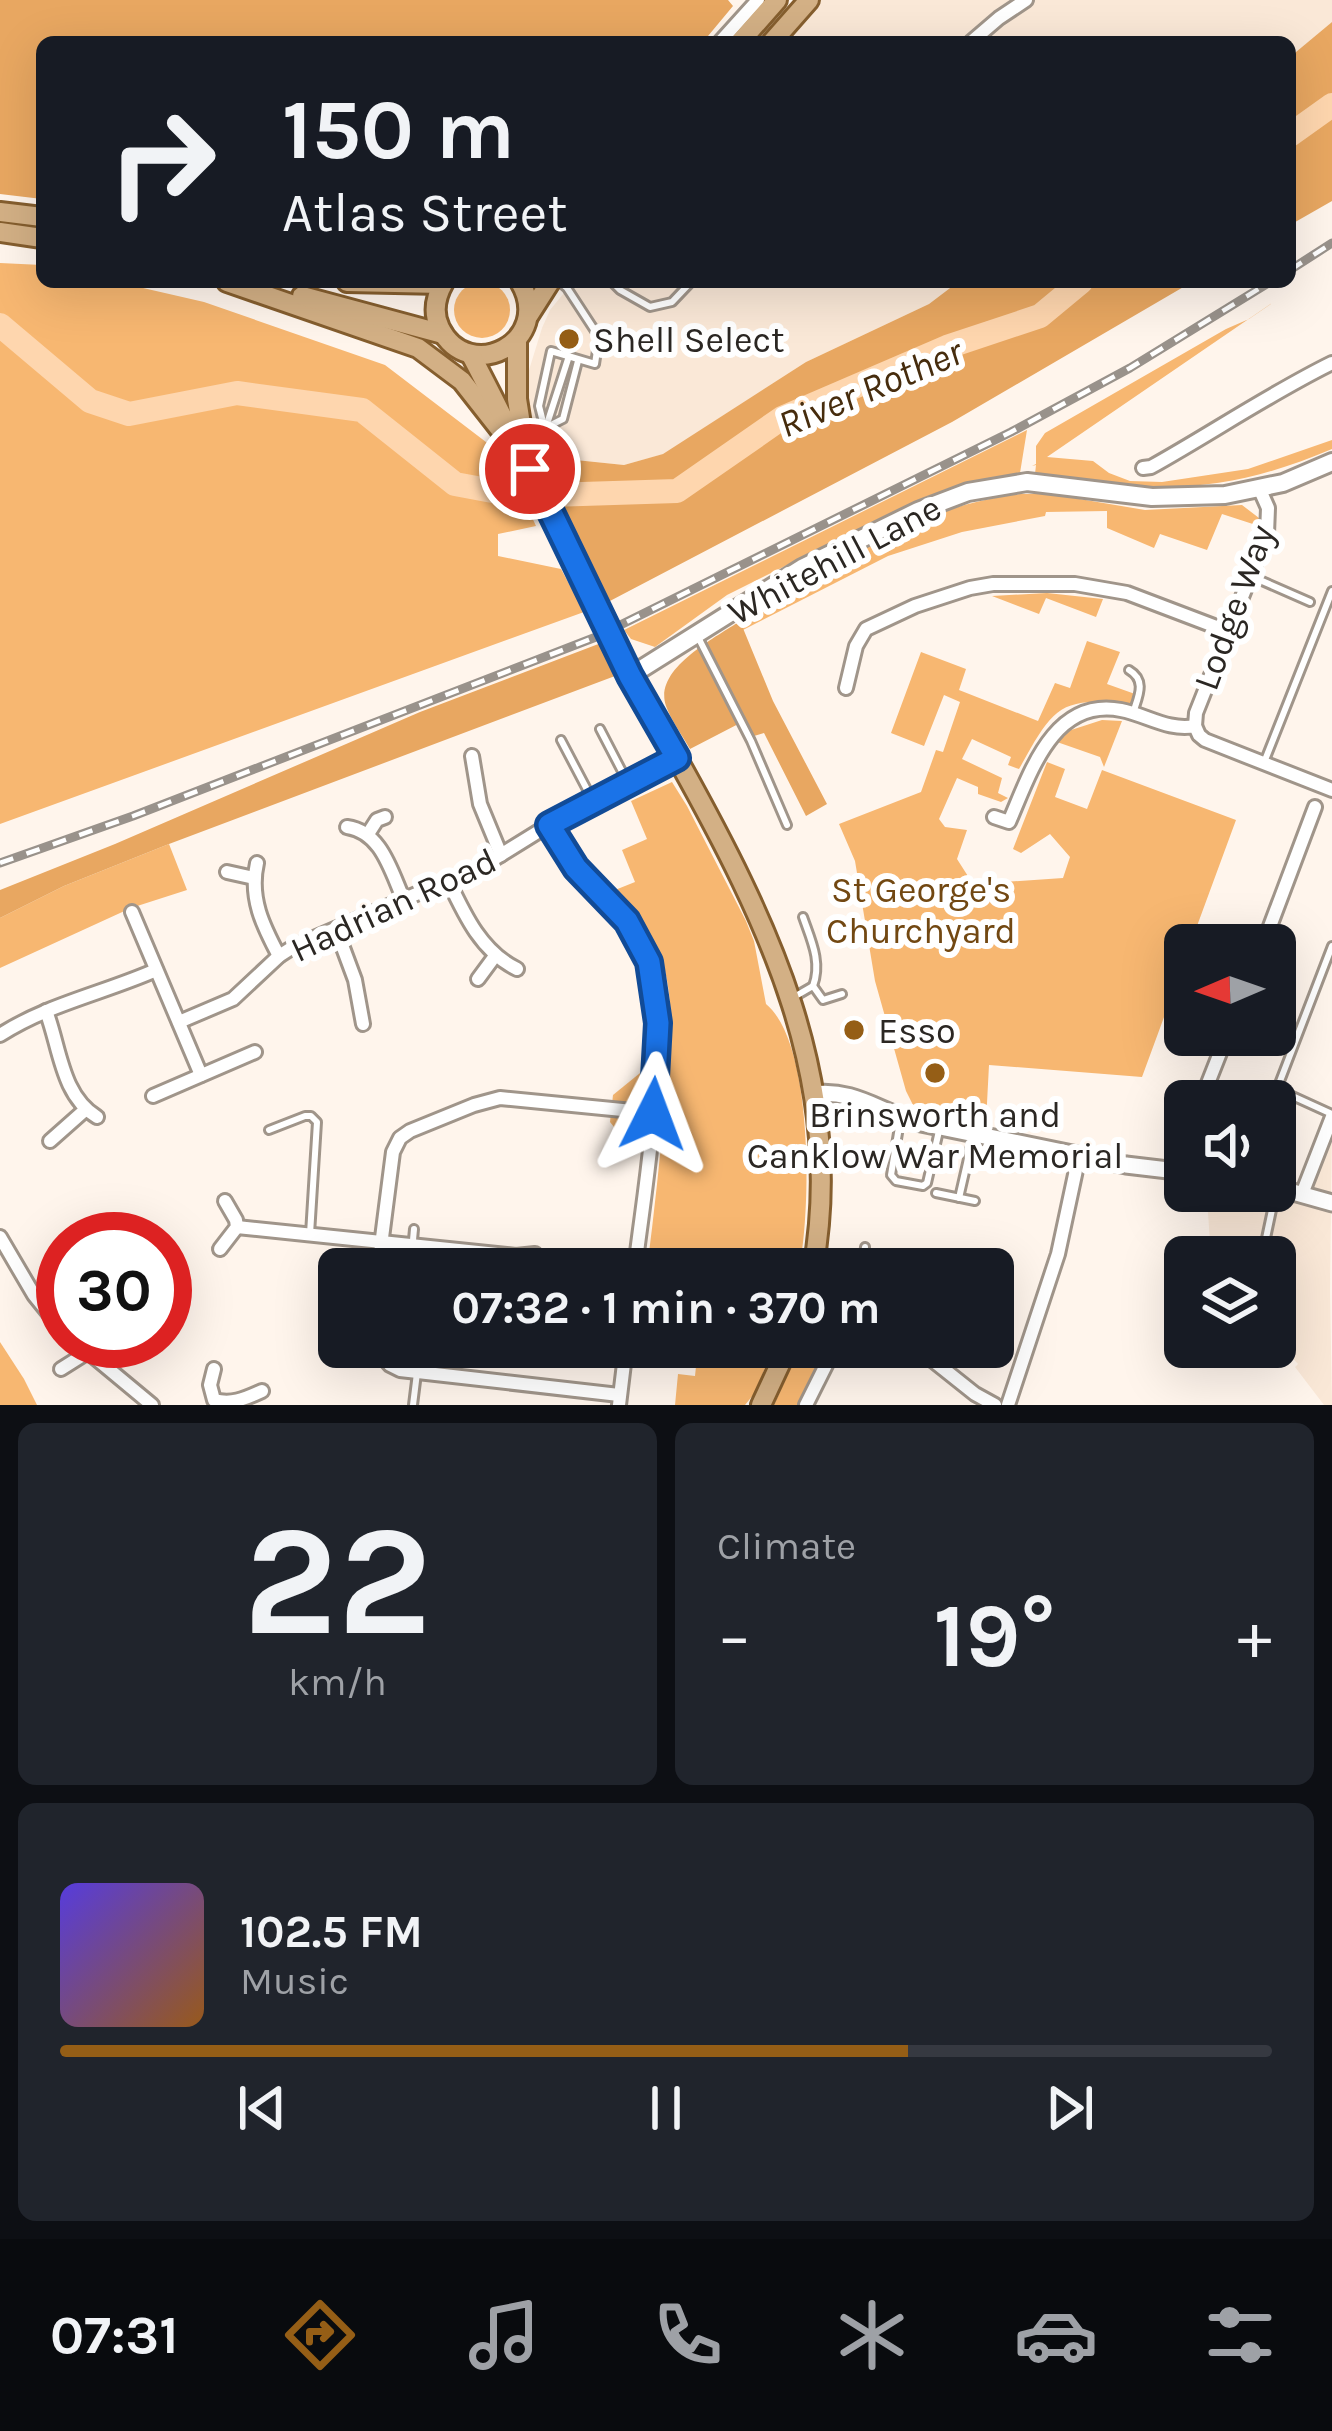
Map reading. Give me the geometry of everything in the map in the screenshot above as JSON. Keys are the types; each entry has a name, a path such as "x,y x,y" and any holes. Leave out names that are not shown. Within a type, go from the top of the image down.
{"main road":[{"path":"745,36 777,0"},
{"path":"777,36 809,0"},
{"path":"0,212 36,216"},
{"path":"0,232 36,237"},
{"path":"244,288 418,348 462,381 533,473"},
{"path":"265,288 442,334"},
{"path":"441,288 435,309 442,334 456,348 471,355 494,355 518,340"},
{"path":"524,288 529,315"},
{"path":"533,473 517,399 518,340 546,288"},
{"path":"471,355 630,676 758,916 790,998 806,1046 813,1094 820,1203 815,1248"},
{"name":"Whitehill Lane","path":"630,676 802,568 917,511 968,492 1027,482 1152,497 1225,495 1283,483 1332,462"},
{"path":"761,1405 778,1368"}],"street":[{"path":"725,36 758,0"},
{"path":"978,36 1026,0"},
{"path":"1143,468 1332,363"},
{"name":"Lodge Way","path":"1196,726 1196,713 1269,523 1260,490"},
{"path":"846,688 856,646 866,629 922,603 993,584 1107,589 1149,600 1227,632"},
{"path":"994,817 1009,822 1043,748 1067,722 1104,709 1176,728 1196,726 1205,740 1332,787 1332,774"},
{"path":"472,756 480,804 501,855"},
{"name":"Hadrian Road","path":"179,1022 233,999 278,956 449,882 677,758"},
{"path":"1271,924 1315,808"},
{"path":"368,834 376,820 386,817"},
{"path":"549,825 576,868 627,921 649,962 658,1023 637,1248"},
{"path":"347,827 368,834 404,900"},
{"path":"227,872 256,871 260,916 278,956"},
{"path":"449,882 464,915 496,956 517,969"},
{"path":"132,912 201,1075"},
{"path":"336,929 356,980 363,1024"},
{"path":"478,979 496,956"},
{"path":"0,1035 46,1011 156,970"},
{"path":"46,1011 66,1077 91,1114 50,1141"},
{"path":"153,1096 255,1052"},
{"path":"813,1094 835,1092 901,1118 1164,1170"},
{"path":"380,1248 395,1145 410,1131 500,1098 653,1114"},
{"path":"1302,1194 1332,1116"},
{"path":"1008,1405 1058,1254 1079,1156"},
{"path":"1296,1192 1332,1203"},
{"path":"220,1249 237,1227 225,1202"},
{"path":"237,1227 433,1248"},
{"path":"0,1237 36,1297"},
{"path":"107,1368 152,1405"},
{"path":"402,1368 619,1400 623,1368"},
{"path":"806,1405 824,1368"},
{"path":"942,1368 995,1405"},
{"path":"214,1370 212,1402 238,1402 262,1390"}],"lane":[{"path":"545,430 539,406 551,351 596,364 599,338 567,288"},
{"path":"618,288 650,307 672,302 685,288"},
{"path":"545,430 568,356"},
{"path":"524,439 563,419 579,359"},
{"path":"1250,576 1310,602"},
{"path":"1263,763 1332,591"},
{"path":"697,633 787,826"},
{"path":"1129,670 1141,689 1133,714"},
{"path":"600,729 628,785"},
{"path":"561,740 593,802"},
{"path":"803,917 817,961 813,986 823,1000 842,994"},
{"path":"1280,1080 1332,946"},
{"path":"790,998 813,986"},
{"path":"1296,1099 1332,1116"},
{"path":"269,1130 305,1116 317,1122 310,1234"},
{"path":"901,1118 892,1174 896,1181 927,1183 940,1127"},
{"path":"959,1198 973,1134"},
{"path":"936,1193 975,1201"},
{"path":"412,1246 414,1229"},
{"path":"413,1405 417,1372"}],"shaded area":[{"path":"0,0 728,0 733,6 708,36 36,36 36,198 0,194"},
{"path":"821,0 1332,0 1332,22 1296,52 1296,36 788,36"},
{"path":"1332,22 1332,201 1296,222 1296,52"},
{"path":"568,288 950,288 929,304 806,362 664,454 624,465 537,456 528,424 525,383 550,310"},
{"path":"950,288 1182,288 952,422 608,602 537,456 624,465 663,454 806,362 929,304"},
{"path":"740,621 773,701 827,804 806,816 764,733 754,736 746,720 690,749 666,706 664,692 677,667"},
{"path":"601,643 615,676 169,844 64,886 0,918 0,890 420,712"},
{"path":"1332,1121 1332,1405 1324,1405 1296,1368 1296,1236 1210,1236 1208,1212 1296,1212 1296,1194 1302,1194"}],"green space":[{"path":"0,263 36,265 36,288 143,288 204,302 385,365 503,455 536,526 498,534 498,556 561,569 584,612 0,824"},
{"path":"465,288 499,288 508,299 508,321 493,336 471,336 456,321 456,299"},
{"path":"1248,319 1047,457 1093,461 1130,481 1162,482 1248,469 1332,440 1332,449 1268,472 1181,487 1035,474 1036,446 1045,433"},
{"path":"1027,430 1020,473 918,500 727,595 655,647 631,639 624,630"},
{"path":"1020,494 1050,494 1145,510 1242,505 1259,518 1259,526 1222,514 1207,550 1160,534 1154,548 1107,528 1107,511 1046,512 888,556 743,630 740,621 873,542 944,511"},
{"path":"1047,593 1103,599 1096,617 1046,598 1039,614 992,596"},
{"name":"St George's Churchyard","path":"1087,641 1120,652 1107,684 1135,694 1130,705 1087,702 1060,711 1019,769 1008,765 1011,757 972,739 962,759 1002,778 998,793 1008,798 1001,802 978,794 978,787 957,778 939,819 945,827 967,830 957,859 973,884 1063,878 1070,857 1050,834 1021,853 1013,849 1047,762 1065,769 1055,797 1087,809 1102,770 1236,820 1198,924 1164,924 1164,1017 1142,1077 989,1065 986,1122 914,1107 875,981 855,861 839,824 921,792 936,750 943,752 960,702 944,695 924,746 891,733 921,652 966,669 959,690 1038,721 1055,683 1070,688"},
{"path":"1102,720 1122,721 1104,767 1100,757 1057,742 1068,731"},
{"path":"672,782 754,941 766,1004 782,1024 801,1090 806,1170 802,1248 649,1248 668,1070 670,1001 656,945 615,890 635,882 622,850 647,839 631,801"},
{"path":"169,844 187,890 131,908 0,968 0,918 64,886"},
{"path":"645,1069 635,1153 610,1122 613,1095"},
{"path":"0,1342 24,1379 37,1405 0,1405"},
{"path":"696,1368 765,1368 745,1405 675,1405 678,1374 695,1376"},
{"path":"791,1368 816,1368 799,1405 774,1405"}],"waterway":[{"name":"River Rother","path":"1296,131 1332,105"},
{"name":"River Rother","path":"0,325 90,401 129,414 237,393 362,410 455,484 519,496 677,491 782,418 947,347 1040,316 1074,288"}],"railway":[{"path":"1296,266 1332,243"},
{"path":"0,863 596,637 1011,432 1130,368 1260,288"}],"place":[{"name":"Shell Select","path":"569,339"},
{"name":"Esso","path":"854,1030"},
{"name":"Brinsworth and Canklow War Memorial","path":"935,1073"}],"route":[{"path":"530,469 630,676 677,758 549,825 576,868 627,921 649,962 658,1023 653,1114"}]}
